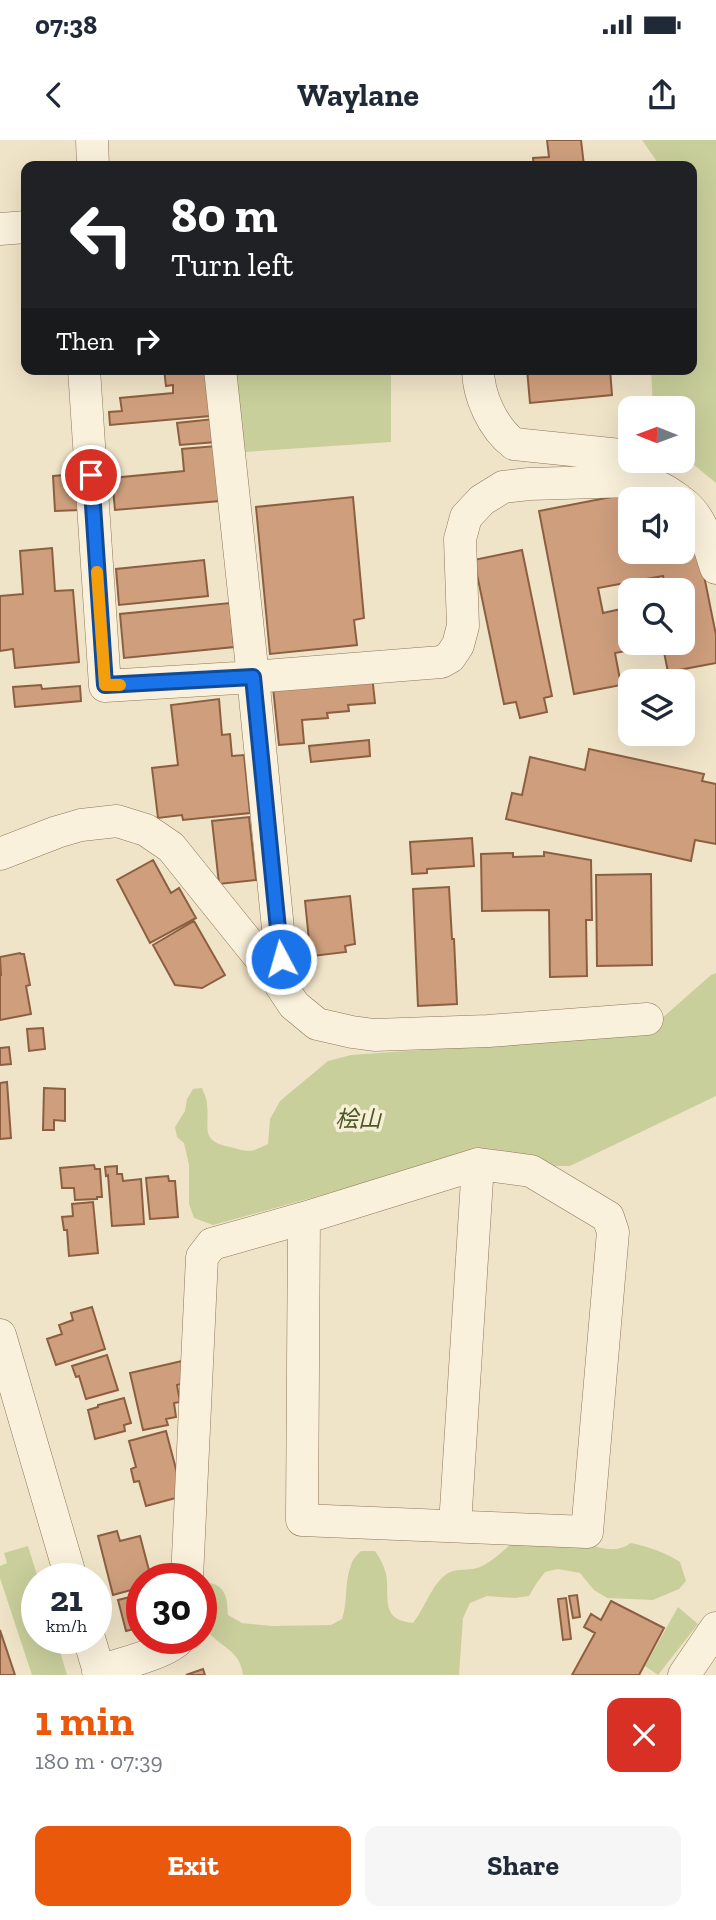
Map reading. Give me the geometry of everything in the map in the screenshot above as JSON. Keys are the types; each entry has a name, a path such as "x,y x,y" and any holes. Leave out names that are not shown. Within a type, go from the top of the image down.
{"street":[{"path":"92,140 93,161"},
{"path":"0,229 21,227"},
{"path":"84,375 105,685 253,677 441,662 450,657 458,645 463,626 460,539 466,517 482,500 503,487 529,484 632,481 646,482 656,487"},
{"path":"221,375 281,959 274,975"},
{"path":"479,375 482,392 495,424 514,444 618,455"},
{"path":"658,473 668,487"},
{"path":"695,515 703,526 716,568"},
{"path":"0,854 81,825 117,821 146,830 171,847 274,975 294,1005 317,1024 374,1035 488,1031 647,1019"},
{"path":"188,1563 202,1257 212,1244 478,1164 531,1171 608,1217 613,1232 587,1532 302,1520 304,1218"},
{"path":"455,1525 478,1164"},
{"path":"0,1335 67,1563"},
{"path":"684,1675 716,1628"},
{"path":"94,1654 99,1673 151,1654"}],"green space":[{"path":"642,140 716,140 716,483 695,466 695,396 652,396 651,375 697,375 697,161 657,161"},
{"path":"237,375 391,375 391,442 244,452"},
{"name":"桧山","path":"716,973 716,1096 570,1166 553,1166 475,1153 213,1225 194,1218 189,1204 189,1165 184,1143 177,1137 175,1127 185,1111 187,1099 193,1089 202,1088 207,1102 210,1137 220,1144 249,1151 268,1144 270,1119 280,1101 328,1061 351,1055 644,1034"},
{"path":"520,1537 570,1541 611,1549 631,1543 663,1553 680,1562 686,1581 679,1589 653,1600 607,1598 594,1590 580,1573 558,1569 545,1572 529,1596 487,1596 470,1603 463,1618 459,1675 243,1675 235,1656 217,1640 217,1586 226,1599 228,1615 242,1623 272,1626 331,1625 342,1619 352,1561 361,1551 375,1551 386,1574 388,1604 392,1615 413,1623 442,1577 452,1571 480,1567"},
{"path":"28,1546 33,1563 21,1563 21,1642 0,1578 0,1566 7,1563 4,1553"},
{"path":"678,1607 698,1624 658,1675 645,1666"},
{"path":"25,1654 61,1654 67,1675 32,1675"}],"building":[{"path":"547,140 581,140 583,161 533,161 533,158 549,157"},
{"path":"165,375 207,375 210,416 110,425 109,412 122,411 120,398 173,393 173,385 166,386"},
{"path":"528,375 610,375 612,395 530,403"},
{"path":"214,419 216,442 180,445 177,423"},
{"path":"216,446 220,501 115,510 112,478 184,471 182,449"},
{"path":"78,474 80,510 55,511 53,476"},
{"path":"618,496 618,564 695,564 695,531 716,635 716,663 667,669 665,655 695,655 695,578 618,578 618,584 598,588 603,613 618,610 618,652 615,653 618,686 574,694 539,511"},
{"path":"353,497 364,618 354,620 357,645 270,654 256,507"},
{"path":"52,548 55,591 73,590 79,662 15,668 13,649 0,651 0,596 23,594 20,551"},
{"path":"522,550 552,696 544,698 547,712 520,718 516,702 504,704 474,560"},
{"path":"204,560 208,596 119,605 116,569"},
{"path":"230,603 234,647 124,658 120,614"},
{"path":"372,675 375,703 348,705 349,711 327,713 328,718 302,720 304,743 279,745 273,687"},
{"path":"41,685 42,689 80,686 81,701 15,707 13,687"},
{"path":"219,699 222,735 230,734 232,756 244,755 250,813 183,820 182,815 158,818 152,768 178,765 171,705"},
{"path":"369,740 370,756 311,762 309,746"},
{"path":"589,749 704,774 702,781 716,784 716,844 695,840 691,861 506,819 512,793 522,795 530,757 585,770"},
{"path":"249,817 256,880 219,884 212,821"},
{"path":"472,838 474,866 427,869 427,873 412,874 410,842"},
{"path":"544,852 591,860 592,920 586,920 587,976 550,977 549,910 482,911 481,854 513,853 513,857 544,856"},
{"path":"153,860 171,893 179,888 196,918 150,943 117,880"},
{"path":"651,874 652,965 597,966 596,875"},
{"path":"449,887 457,1004 418,1006 413,889"},
{"path":"350,896 355,944 345,946 346,952 313,956 310,950 305,901"},
{"path":"194,921 225,975 202,988 175,985 153,945"},
{"path":"24,954 30,985 26,986 31,1014 0,1020 0,957"},
{"path":"43,1028 45,1049 29,1051 27,1029"},
{"path":"9,1047 11,1064 0,1065 0,1048"},
{"path":"7,1082 11,1138 0,1139 0,1083"},
{"path":"44,1088 65,1089 65,1121 54,1120 54,1130 43,1130"},
{"path":"94,1165 95,1169 100,1169 102,1197 75,1200 74,1188 62,1188 60,1168"},
{"path":"117,1166 117,1174 122,1174 123,1181 141,1179 144,1224 112,1226 105,1167"},
{"path":"168,1176 169,1181 175,1181 178,1217 150,1219 146,1178"},
{"path":"93,1202 98,1253 69,1256 67,1230 64,1230 62,1217 73,1216 72,1204"},
{"path":"92,1307 105,1349 56,1365 47,1339 62,1334 59,1325 73,1320 71,1313"},
{"path":"107,1355 118,1390 86,1399 79,1376 76,1377 72,1366"},
{"path":"182,1361 185,1383 177,1385 180,1402 174,1403 176,1417 166,1419 168,1425 143,1430 130,1373"},
{"path":"124,1398 131,1423 124,1425 125,1431 95,1439 88,1410"},
{"path":"166,1431 183,1496 146,1506 139,1481 134,1482 131,1469 136,1467 129,1441"},
{"path":"117,1531 120,1541 140,1536 147,1563 126,1563 126,1591 113,1595 112,1563 105,1563 98,1536"},
{"path":"577,1595 580,1617 573,1618 569,1596"},
{"path":"126,1598 126,1631 118,1600"},
{"path":"566,1598 571,1639 563,1640 558,1599"},
{"path":"611,1601 664,1628 639,1675 572,1675 595,1633 584,1627 591,1614 601,1620"},
{"path":"0,1630 15,1675 0,1675"},
{"path":"203,1669 205,1675 186,1675"}],"slow traffic":[{"path":"97,572 105,685 120,685"}],"route":[{"path":"91,475 105,685 253,677 281,959"}]}
